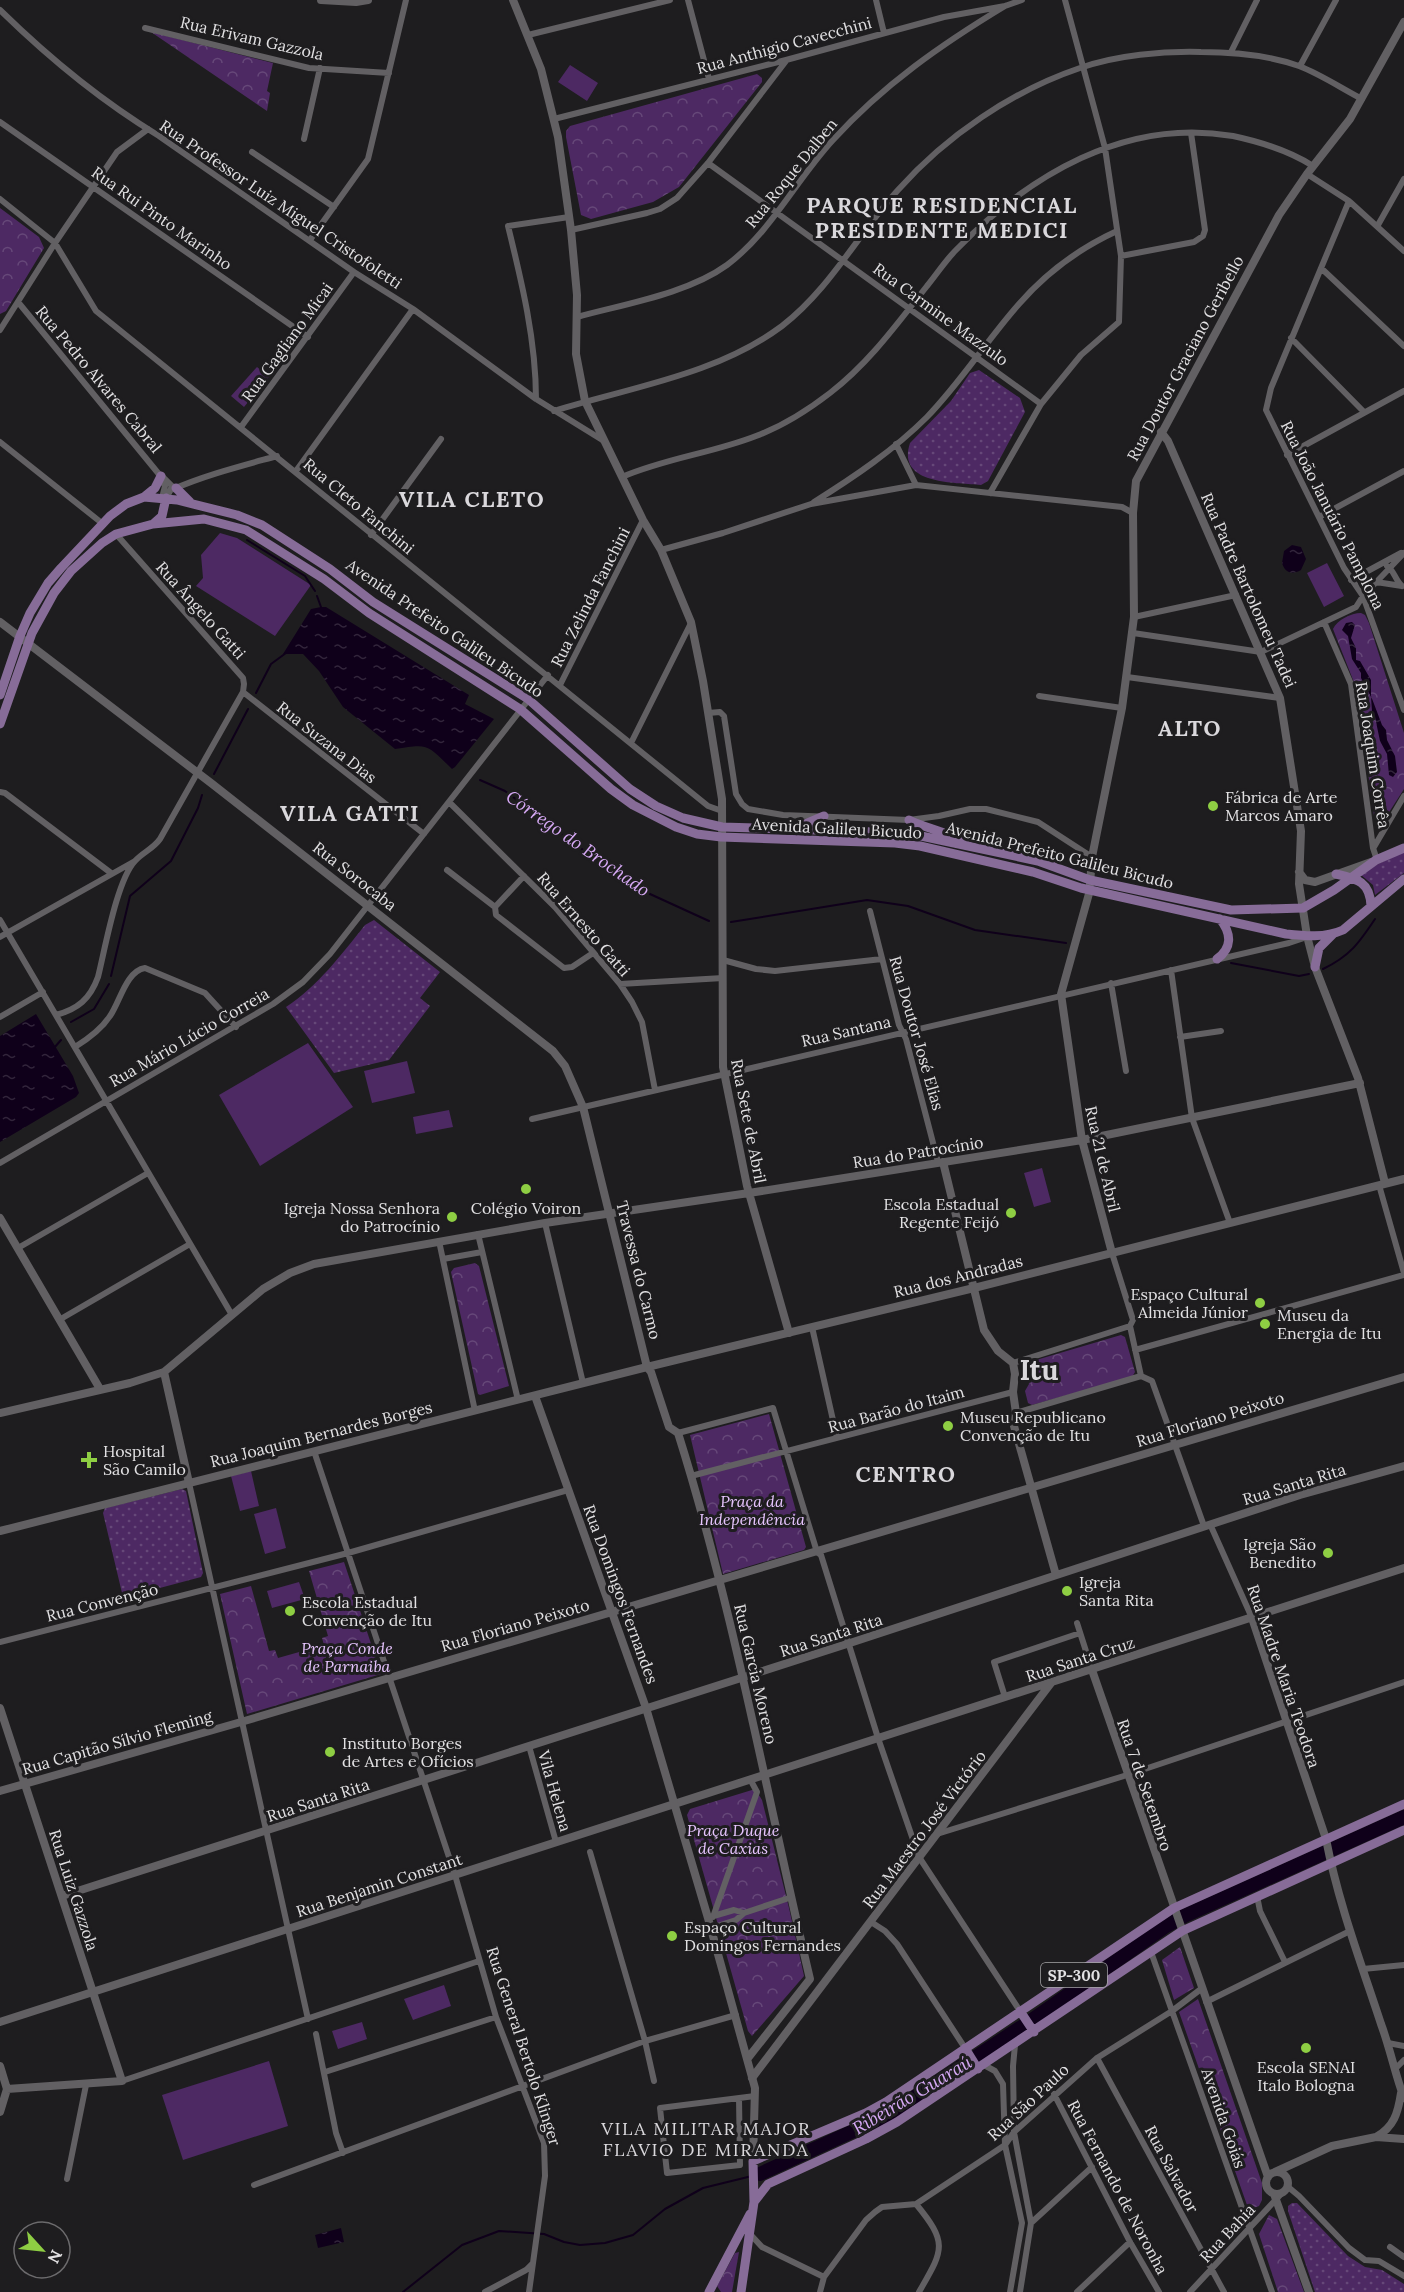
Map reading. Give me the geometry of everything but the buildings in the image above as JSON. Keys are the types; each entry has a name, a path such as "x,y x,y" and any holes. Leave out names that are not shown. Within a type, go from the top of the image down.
{"main road":[{"path":"321,0 356,2 368,0"},
{"name":"Rua Doutor Graciano Geribello","path":"1090,890 1092,857 1122,708 1134,617 1133,513 1136,481 1279,215 1306,174 1344,127 1404,22"},
{"name":"Rua Padre Bartolomeu Tadei","path":"1161,432 1168,441 1280,698 1301,831 1299,871 1307,936"},
{"path":"153,524 162,516 165,486"},
{"path":"144,497 155,488 165,486 192,504"},
{"name":"Avenida Prefeito Galileu Bicudo","path":"0,724 30,613 48,583 117,509 165,486 192,504 237,515 262,525 330,569 373,602 528,699 630,789 656,806 676,815 699,823 722,827 907,833 1038,861 1090,880 1218,909 1303,908"},
{"name":"Avenida Prefeito Galileu Bicudo","path":"0,695 24,639 45,606 62,582 102,543 116,534 153,524 204,519 246,530 324,579 369,613 520,709 611,789 633,805 687,831 721,837"},
{"name":"Rua Sorocaba","path":"0,622 197,772 553,1051 565,1066 583,1107"},
{"path":"795,829 824,816"},
{"path":"909,820 920,826 946,832 967,846"},
{"name":"Avenida Galileu Bicudo","path":"721,837 907,844 1033,872 1090,890"},
{"path":"1299,871 1305,880 1313,882 1404,849"},
{"path":"1303,908 1352,878 1376,860"},
{"path":"1336,874 1352,878 1368,888 1371,906"},
{"name":"Avenida Prefeito Galileu Bicudo","path":"1090,890 1220,920 1307,936 1334,934 1351,925 1404,879"},
{"path":"1217,959 1224,953 1230,939 1227,929 1220,920"},
{"path":"1315,967 1319,948 1334,934"},
{"name":"Travessa do Carmo","path":"583,1107 647,1367 651,1372 669,1427 678,1433"},
{"name":"Rua dos Andradas","path":"518,1400 1404,1179"},
{"name":"Rua Floriano Peixoto","path":"817,1552 1404,1377"},
{"name":"Rua Domingos Fernandes","path":"535,1396 646,1708 674,1804"},
{"name":"Rua Joaquim Bernardes Borges","path":"0,1531 518,1400"},
{"path":"678,1433 718,1581 817,1552"},
{"name":"Rua Floriano Peixoto","path":"390,1678 718,1581"},
{"name":"Rua Garcia Moreno","path":"718,1581 764,1775"},
{"path":"242,1722 390,1678"},
{"name":"Rua Capitão Sílvio Fleming","path":"0,1791 242,1722"},
{"path":"748,2058 810,1979 764,1775"},
{"path":"674,1804 710,1917 711,1928 748,2058 755,2096 753,2204 741,2292"},
{"name":"SP-300","path":"709,2292 753,2204 768,2184 882,2131 974,2060 1022,2014 1175,1911 1404,1804"},
{"name":"SP-300","path":"753,2174 876,2108 974,2060 1015,2045 1032,2029 1151,1952 1181,1928 1404,1830"},
{"path":"1022,2014 1032,2029"},
{"path":"753,2174 761,2186 768,2184"}],"street":[{"path":"310,240 368,159 406,0"},
{"name":"Rua Sete de Abril","path":"513,0 541,69 554,119 571,230 577,295 576,354 585,401 643,520 661,550 691,622 708,713 722,811 724,1074 749,1193 789,1333"},
{"path":"528,35 670,0"},
{"path":"687,0 709,79"},
{"path":"876,0 885,33"},
{"name":"Rua Anthigio Cavecchini","path":"554,119 944,17 1005,6 1022,0"},
{"path":"990,493 1041,404 1081,355 1119,322 1121,256 1105,148 1065,0"},
{"path":"1231,52 1257,0"},
{"path":"1300,66 1336,0"},
{"name":"Rua Roque Dalben","path":"577,317 693,284 727,265 761,233 804,174 833,140 872,102 925,58 1005,6"},
{"name":"Rua Professor Luiz Miguel Cristofoletti","path":"0,10 27,37 129,117 354,272 413,309 536,399 605,442"},
{"name":"Rua Erivam Gazzola","path":"145,28 320,69 389,73"},
{"path":"554,411 716,364 768,336 801,309 819,290 898,190 962,132 1004,103 1042,83 1083,67 1149,54 1231,52 1300,66 1362,99"},
{"path":"571,230 660,209 677,198 708,163 786,60"},
{"path":"304,139 320,69"},
{"name":"Rua Rui Pinto Marinho","path":"0,122 308,337"},
{"path":"0,330 55,243 121,147 148,129"},
{"path":"1121,256 1194,242 1203,236 1205,230 1191,133"},
{"path":"622,477 648,466 756,436 784,423 811,406 849,378 888,336 954,252 1010,200 1046,176 1082,157 1105,148 1150,136 1191,133 1223,135 1267,144 1286,151 1313,166"},
{"path":"252,152 334,207"},
{"name":"Rua Carmine Mazzulo","path":"708,163 1041,404"},
{"path":"1306,174 1349,201 1404,251"},
{"path":"1378,225 1404,179"},
{"name":"Rua Cleto Fanchini","path":"0,199 55,243 96,311 708,806 722,811"},
{"name":"Rua João Januário Pamplona","path":"1349,201 1271,388 1266,410 1319,517 1352,580 1363,596 1404,710"},
{"path":"536,399 536,366 524,292 508,226 569,217"},
{"path":"811,504 844,483 896,444 928,416 1020,303 1051,273 1102,238 1117,231"},
{"path":"1321,268 1404,346"},
{"name":"Rua Gagliano Micai","path":"241,427 354,272"},
{"name":"Rua Pedro Alvares Cabral","path":"18,302 165,486"},
{"path":"296,471 413,309"},
{"path":"1292,338 1364,412"},
{"path":"1287,454 1404,391"},
{"path":"372,535 441,439"},
{"path":"0,442 103,524"},
{"path":"896,444 916,485"},
{"path":"165,486 186,483 277,456"},
{"path":"1319,517 1404,471"},
{"path":"844,483 843,491 848,497"},
{"path":"661,550 723,533 811,504 916,485 1122,507 1133,513"},
{"name":"Rua Zelinda Fanchini","path":"560,685 643,520"},
{"name":"Rua Ângelo Gatti","path":"116,534 243,678 243,692"},
{"path":"1352,580 1404,552"},
{"path":"1132,633 1261,652 1356,607 1363,596 1404,552"},
{"path":"1381,564 1390,567"},
{"path":"1390,567 1393,576 1403,586"},
{"path":"1376,582 1403,586"},
{"path":"1134,617 1236,595"},
{"path":"631,743 691,622"},
{"name":"Rua Joaquim Corrêa","path":"1324,622 1351,684 1376,860"},
{"name":"Rua Mário Lúcio Correia","path":"0,1163 236,1027 281,999 303,982 330,954 548,675"},
{"path":"1127,677 1280,698"},
{"path":"0,937 135,861 150,850 160,839 243,692"},
{"name":"Rua Suzana Dias","path":"243,692 424,834"},
{"path":"1039,696 1122,708"},
{"path":"708,713 720,712 724,716 736,794 748,809 760,813 909,820 970,809 1007,813 1038,822 1092,857"},
{"path":"0,792 5,793 111,873"},
{"path":"1373,848 1404,796"},
{"name":"Rua Ernesto Gatti","path":"449,802 555,907 633,1002 642,1022 655,1090"},
{"path":"56,1015 75,1009 92,990 98,977 122,886 135,861"},
{"path":"447,870 495,907 496,915 561,967 568,968 593,952"},
{"path":"495,907 524,876"},
{"name":"Rua Doutor Graciano Geribello","path":"1061,994 1090,890"},
{"name":"Rua Doutor José Elias","path":"870,911 984,1330 998,1351 1012,1363"},
{"path":"0,920 232,1315"},
{"name":"Rua Santana","path":"532,1119 1061,994 1289,943 1307,936"},
{"name":"Rua Padre Bartolomeu Tadei","path":"1307,936 1315,967 1360,1083 1404,1274"},
{"path":"723,960 756,969 775,971 882,959"},
{"path":"75,1047 101,1027 119,1002 131,976 139,969 145,968 205,993 236,1027"},
{"path":"1171,970 1192,1118 1230,1223"},
{"path":"620,984 723,978"},
{"path":"1111,983 1126,1071"},
{"path":"0,1017 43,992"},
{"name":"Rua 21 de Abril","path":"1061,994 1082,1140 1112,1253 1133,1320 1130,1326 1142,1376"},
{"path":"1180,1037 1221,1031"},
{"name":"Rua do Patrocínio","path":"164,1372 262,1289 302,1268 545,1223 1082,1140 1360,1083"},
{"path":"18,1248 148,1173"},
{"path":"0,1218 100,1389"},
{"path":"545,1223 583,1383"},
{"path":"478,1234 518,1400"},
{"path":"440,1241 475,1411"},
{"path":"60,1320 190,1244"},
{"path":"443,1260 482,1252"},
{"path":"1135,1350 1404,1274"},
{"path":"1056,1575 1014,1426 1015,1374 1012,1363 1130,1326"},
{"path":"812,1327 837,1438"},
{"path":"0,1413 164,1372 308,2019"},
{"path":"1016,1413 1142,1376"},
{"name":"Rua Madre Maria Teodora","path":"1142,1376 1152,1381 1174,1445 1207,1525 1252,1618 1326,1842 1330,1861"},
{"name":"Rua Barão do Itaim","path":"786,1452 1013,1392"},
{"path":"678,1433 773,1408 817,1552 821,1555 878,1738 919,1857 1022,2014"},
{"path":"314,1451 390,1678"},
{"path":"691,1476 786,1452"},
{"name":"Rua Santa Rita","path":"62,1896 424,1781 1300,1495 1404,1466"},
{"path":"211,1588 568,1490"},
{"name":"Rua Santa Cruz","path":"764,1775 1404,1570"},
{"name":"Rua Convenção","path":"0,1642 211,1588"},
{"path":"1077,1623 1092,1670"},
{"path":"1005,1697 994,1662 1080,1633"},
{"name":"Rua 7 de Setembro","path":"1092,1670 1175,1911"},
{"name":"Rua General Bertolo Klinger","path":"390,1678 455,1875 496,2017 544,2143 546,2158 529,2292"},
{"path":"936,1835 1127,1775 1404,1682"},
{"name":"Rua Maestro José Victório","path":"819,1991 1051,1683"},
{"name":"Rua Luiz Gazzola","path":"0,1708 122,2081"},
{"name":"Vila Helena","path":"529,1746 556,1842"},
{"path":"674,1804 764,1775"},
{"path":"710,1917 758,1792 750,1779"},
{"name":"Rua Benjamin Constant","path":"0,2022 674,1804"},
{"path":"590,1852 645,2041 654,2081"},
{"path":"1330,1861 1403,2095 1392,2124 1400,2139"},
{"path":"1257,1896 1260,1911 1285,1962"},
{"path":"711,1928 736,1920 744,1913 792,1897"},
{"path":"710,1917 734,1910 744,1913"},
{"name":"Avenida Goiás","path":"1175,1911 1206,2002 1272,2175 1266,2181 1267,2189 1282,2191"},
{"path":"871,1922 885,1931 897,1944 974,2060 995,2071 1003,2084 1005,2145 1022,2233 1010,2292"},
{"path":"1206,2002 1350,1930"},
{"name":"Avenida Goiás","path":"1151,1952 1272,2292"},
{"path":"8,2089 122,2081 479,1961"},
{"path":"1363,1969 1404,1965"},
{"path":"752,2078 819,1991 810,1979"},
{"name":"Rua São Paulo","path":"824,2277 866,2220 875,2212 882,2207 916,2204 1005,2145 1014,2132 1054,2094 1097,2058 1172,2011 1202,1989"},
{"path":"254,2185 645,2041 736,2015"},
{"path":"325,2072 496,2017"},
{"path":"316,2034 336,2133 343,2153"},
{"path":"1388,2043 1404,2046"},
{"path":"1015,2045 1014,2132 1032,2223 1020,2292"},
{"name":"Rua Salvador","path":"1097,2058 1224,2292"},
{"path":"1395,2069 1404,2060"},
{"path":"0,2066 8,2089 0,2112"},
{"path":"67,2180 86,2085"},
{"name":"Rua Fernando de Noronha","path":"1054,2094 1130,2242 1159,2292"},
{"path":"739,2098 740,2165 667,2173 660,2108 739,2098 755,2096"},
{"path":"1376,2138 1392,2124 1404,2120"},
{"path":"1272,2175 1332,2146 1376,2138 1400,2139"},
{"path":"1280,2213 1282,2191 1297,2162"},
{"path":"1032,2223 1092,2167"},
{"path":"1272,2175 1284,2175 1280,2213 1309,2292"},
{"path":"1282,2191 1299,2196 1349,2248 1365,2260 1379,2261 1404,2276"},
{"name":"Rua Bahia","path":"1190,2292 1282,2191"},
{"path":"916,2204 933,2225 939,2238 940,2250 919,2292"},
{"path":"1020,2214 1030,2210"},
{"path":"1022,2233 1031,2234"},
{"path":"750,2234 762,2247 824,2277 820,2292"},
{"path":"1077,2292 1130,2242"},
{"path":"746,2257 755,2249 762,2247"},
{"path":"1390,2247 1404,2257"},
{"path":"485,2292 526,2270 532,2264"}],"green space":[{"path":"151,32 273,63 267,91 270,93 267,111"},
{"path":"570,65 598,83 587,101 558,82"},
{"path":"757,74 762,78 762,82 679,187 653,202 591,219 581,215 566,137 566,131 570,126"},
{"path":"0,208 39,237 44,248 6,311 0,314"},
{"path":"257,367 269,377 244,407 231,396"},
{"path":"979,370 1020,398 1025,412 988,481 981,485 957,483 930,479 919,474 912,467 908,457 910,443 951,401 970,373"},
{"path":"220,533 237,538 311,585 275,636 196,586 203,578 201,555"},
{"path":"1327,563 1344,596 1324,607 1307,573"},
{"path":"1361,613 1365,615 1369,623 1404,733 1404,789 1384,820 1380,822 1374,816 1357,690 1333,629 1345,618"},
{"path":"1404,852 1404,873 1375,895 1373,885 1361,875"},
{"path":"374,920 440,972 420,998 430,1006 389,1060 334,1073 286,1007 319,980 365,925"},
{"path":"308,1043 353,1107 260,1166 219,1095"},
{"path":"407,1061 415,1093 372,1103 364,1071"},
{"path":"449,1110 453,1127 416,1134 413,1117"},
{"path":"1042,1168 1051,1202 1034,1207 1024,1173"},
{"path":"475,1263 479,1266 509,1386 480,1395 451,1272 454,1268"},
{"path":"1121,1335 1125,1337 1135,1372 1132,1377 1032,1405 1028,1403 1025,1391 1029,1384 1024,1366 1026,1363"},
{"name":"Praça da Independência","path":"769,1414 806,1547 804,1550 723,1574 690,1435"},
{"path":"251,1471 259,1506 240,1511 231,1476"},
{"path":"182,1489 186,1491 203,1573 201,1577 126,1597 122,1593 103,1513 105,1508"},
{"path":"276,1508 286,1548 265,1554 254,1514"},
{"name":"Praça Conde de Parnaiba","path":"344,1562 381,1674 247,1714 220,1594 251,1586 269,1651 275,1650 278,1658 324,1645 322,1638 328,1636 309,1571"},
{"path":"299,1582 305,1599 272,1608 267,1591"},
{"name":"Praça Duque de Caxias","path":"752,1790 757,1792 762,1800 804,1976 752,2036 748,2031 687,1815 690,1809"},
{"path":"1180,1947 1194,1988 1174,2000 1162,1960"},
{"path":"444,1985 451,2006 413,2020 404,1999"},
{"path":"1198,1999 1262,2183 1262,2200 1259,2206 1254,2208 1247,2205 1179,2012"},
{"path":"362,2022 367,2039 338,2049 332,2031"},
{"path":"269,2061 288,2126 183,2160 162,2095"},
{"path":"1297,2203 1348,2256 1365,2267 1382,2270 1404,2284 1404,2292 1315,2292 1288,2211 1288,2206"},
{"path":"1269,2215 1277,2219 1304,2292 1278,2292 1259,2234"},
{"path":"739,2252 732,2292 721,2292 717,2286 735,2253"}],"water":[{"path":"1292,545 1301,547 1306,559 1301,570 1292,573 1285,569 1282,563 1284,551"},
{"path":"326,607 469,695 465,704 494,719 455,767 452,769 432,751 422,746 395,749 343,707 319,671 303,654 283,654 311,609"},
{"path":"1352,622 1355,625 1351,638 1356,648 1356,660 1360,661 1371,680 1371,696 1395,756 1397,772 1393,777 1389,775 1387,754 1380,741 1372,711 1371,697 1352,659 1348,636 1342,630 1346,623"},
{"path":"36,1014 73,1076 79,1093 76,1097 0,1142 0,1036"},
{"path":"341,2228 344,2242 318,2248 315,2235"}],"waterway":[{"path":"247,540 305,576 315,591"},
{"path":"317,596 321,607"},
{"name":"Córrego do Brochado","path":"256,693 271,664 286,653"},
{"name":"Córrego do Brochado","path":"214,774 248,709"},
{"name":"Córrego do Brochado","path":"480,780 505,791 599,862 650,894 709,921"},
{"name":"Córrego do Brochado","path":"111,976 130,896 171,861 198,808 202,795"},
{"path":"731,922 867,900 908,906 975,930 1066,943"},
{"name":"Córrego do Brochado","path":"1323,969 1353,948 1375,919"},
{"name":"Córrego do Brochado","path":"1231,963 1299,976 1309,974"},
{"name":"Córrego do Brochado","path":"71,1022 94,1009 109,984"},
{"name":"Córrego do Brochado","path":"54,1048 61,1040"},
{"name":"Ribeirão Guaraú","path":"760,2174 886,2116 1032,2020 1166,1926 1404,1817"},
{"name":"Ribeirão Guaraú","path":"403,2292 462,2245 499,2231 544,2234 564,2242 580,2245 605,2243 633,2235 665,2209 703,2188 752,2176"}],"place":[{"name":"Fábrica de Arte Marcos Amaro","path":"1213,806"},
{"name":"Colégio Voiron","path":"526,1189"},
{"name":"Escola Estadual Regente Feijó","path":"1011,1213"},
{"name":"Igreja Nossa Senhora do Patrocínio","path":"452,1217"},
{"name":"Espaço Cultural Almeida Júnior","path":"1260,1303"},
{"name":"Museu da Energia de Itu","path":"1265,1324"},
{"name":"Museu Republicano Convenção de Itu","path":"948,1426"},
{"name":"Hospital São Camilo","path":"89,1460"},
{"name":"Igreja São Benedito","path":"1328,1553"},
{"name":"Igreja Santa Rita","path":"1067,1591"},
{"name":"Escola Estadual Convenção de Itu","path":"290,1611"},
{"name":"Instituto Borges de Artes e Ofícios","path":"330,1752"},
{"name":"Espaço Cultural Domingos Fernandes","path":"672,1936"},
{"name":"Escola SENAI Italo Bologna","path":"1306,2048"}],"district":[{"name":"PARQUE RESIDENCIAL PRESIDENTE MEDICI","path":"942,218"},
{"name":"VILA CLETO","path":"472,499"},
{"name":"ALTO","path":"1190,728"},
{"name":"VILA GATTI","path":"350,813"},
{"name":"Itu","path":"1039,1370"},
{"name":"CENTRO","path":"906,1474"},
{"name":"VILA MILITAR MAJOR FLAVIO DE MIRANDA","path":"706,2138"}]}
